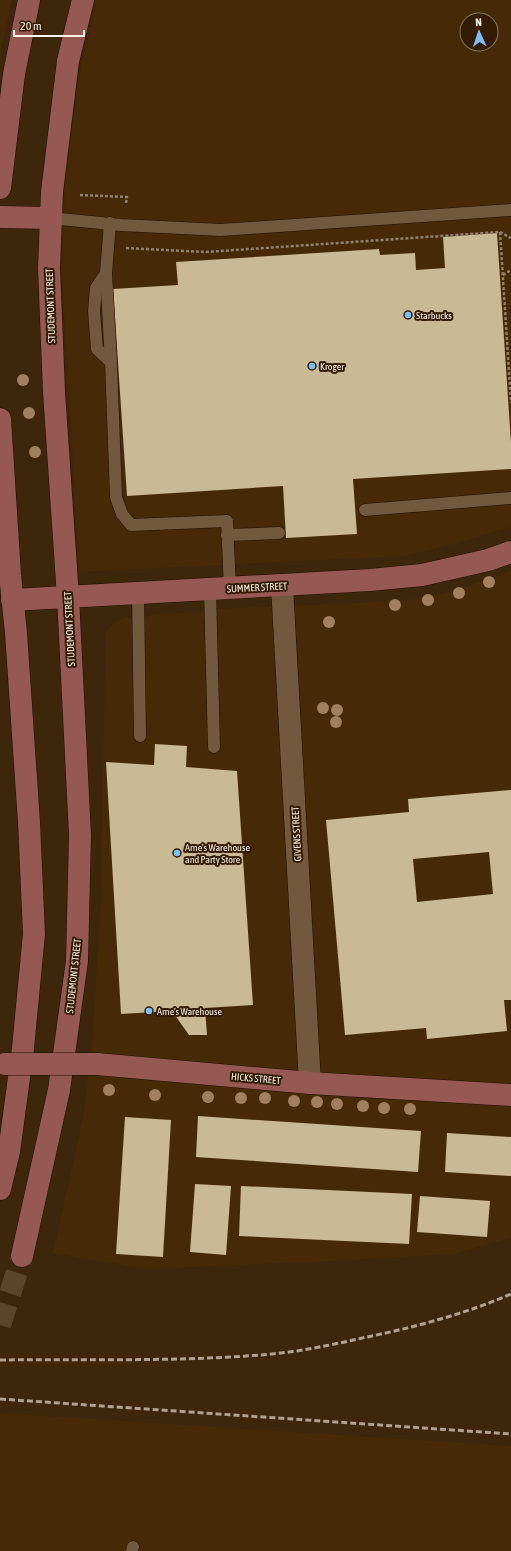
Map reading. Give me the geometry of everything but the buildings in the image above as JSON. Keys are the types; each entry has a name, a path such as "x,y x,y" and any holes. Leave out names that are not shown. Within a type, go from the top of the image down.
{"main road":[{"path":"0,188 14,74 30,0"},
{"name":"STUDEMONT STREET","path":"22,1256 59,1090 77,961 80,835 68,597 48,268 52,192 68,61 83,0"},
{"path":"0,217 50,218"},
{"path":"0,425 6,600 16,632 29,822 34,934 23,1048 9,1152 0,1189"},
{"name":"SUMMER STREET","path":"6,600 370,580 422,575 488,560 511,552"},
{"name":"HICKS STREET","path":"2,1064 97,1064 310,1082 511,1095"}],"street":[{"name":"GIVENS STREET","path":"282,586 310,1082"}],"lane":[{"path":"50,218 110,223 121,226 221,230 511,210"},
{"path":"110,223 106,273 96,288 94,311 97,349 111,362 116,497 122,514 131,526 227,521 228,535 220,589 214,747"},
{"path":"365,510 511,498"},
{"path":"228,535 279,533"},
{"path":"138,593 140,736"}],"path":[{"path":"80,195 127,197 126,203"},
{"path":"500,232 511,403"},
{"path":"123,248 206,252 500,232 511,238"},
{"path":"502,275 511,270"}],"shaded area":[{"path":"0,0 12,0 0,56"},
{"path":"97,0 511,0 511,527 447,546 403,556 79,572 62,272 65,182 82,62"},
{"path":"511,571 511,1238 453,1254 147,1269 53,1253 83,1118 92,1046 101,899 106,632 114,622 125,618 233,608 405,601 460,589"},
{"path":"0,1413 511,1446 511,1551 0,1551"}],"tunnel":[{"path":"0,1325 22,1256"}],"railway":[{"path":"0,1360 136,1360 238,1357 284,1353 331,1345 422,1324 476,1308 511,1294"},
{"path":"0,1399 511,1434"}],"place":[{"name":"Starbucks","path":"408,315"},
{"name":"Kroger","path":"312,366"},
{"name":"Arne's Warehouse and Party Store","path":"177,853"},
{"name":"Arne's Warehouse","path":"149,1011"}]}
